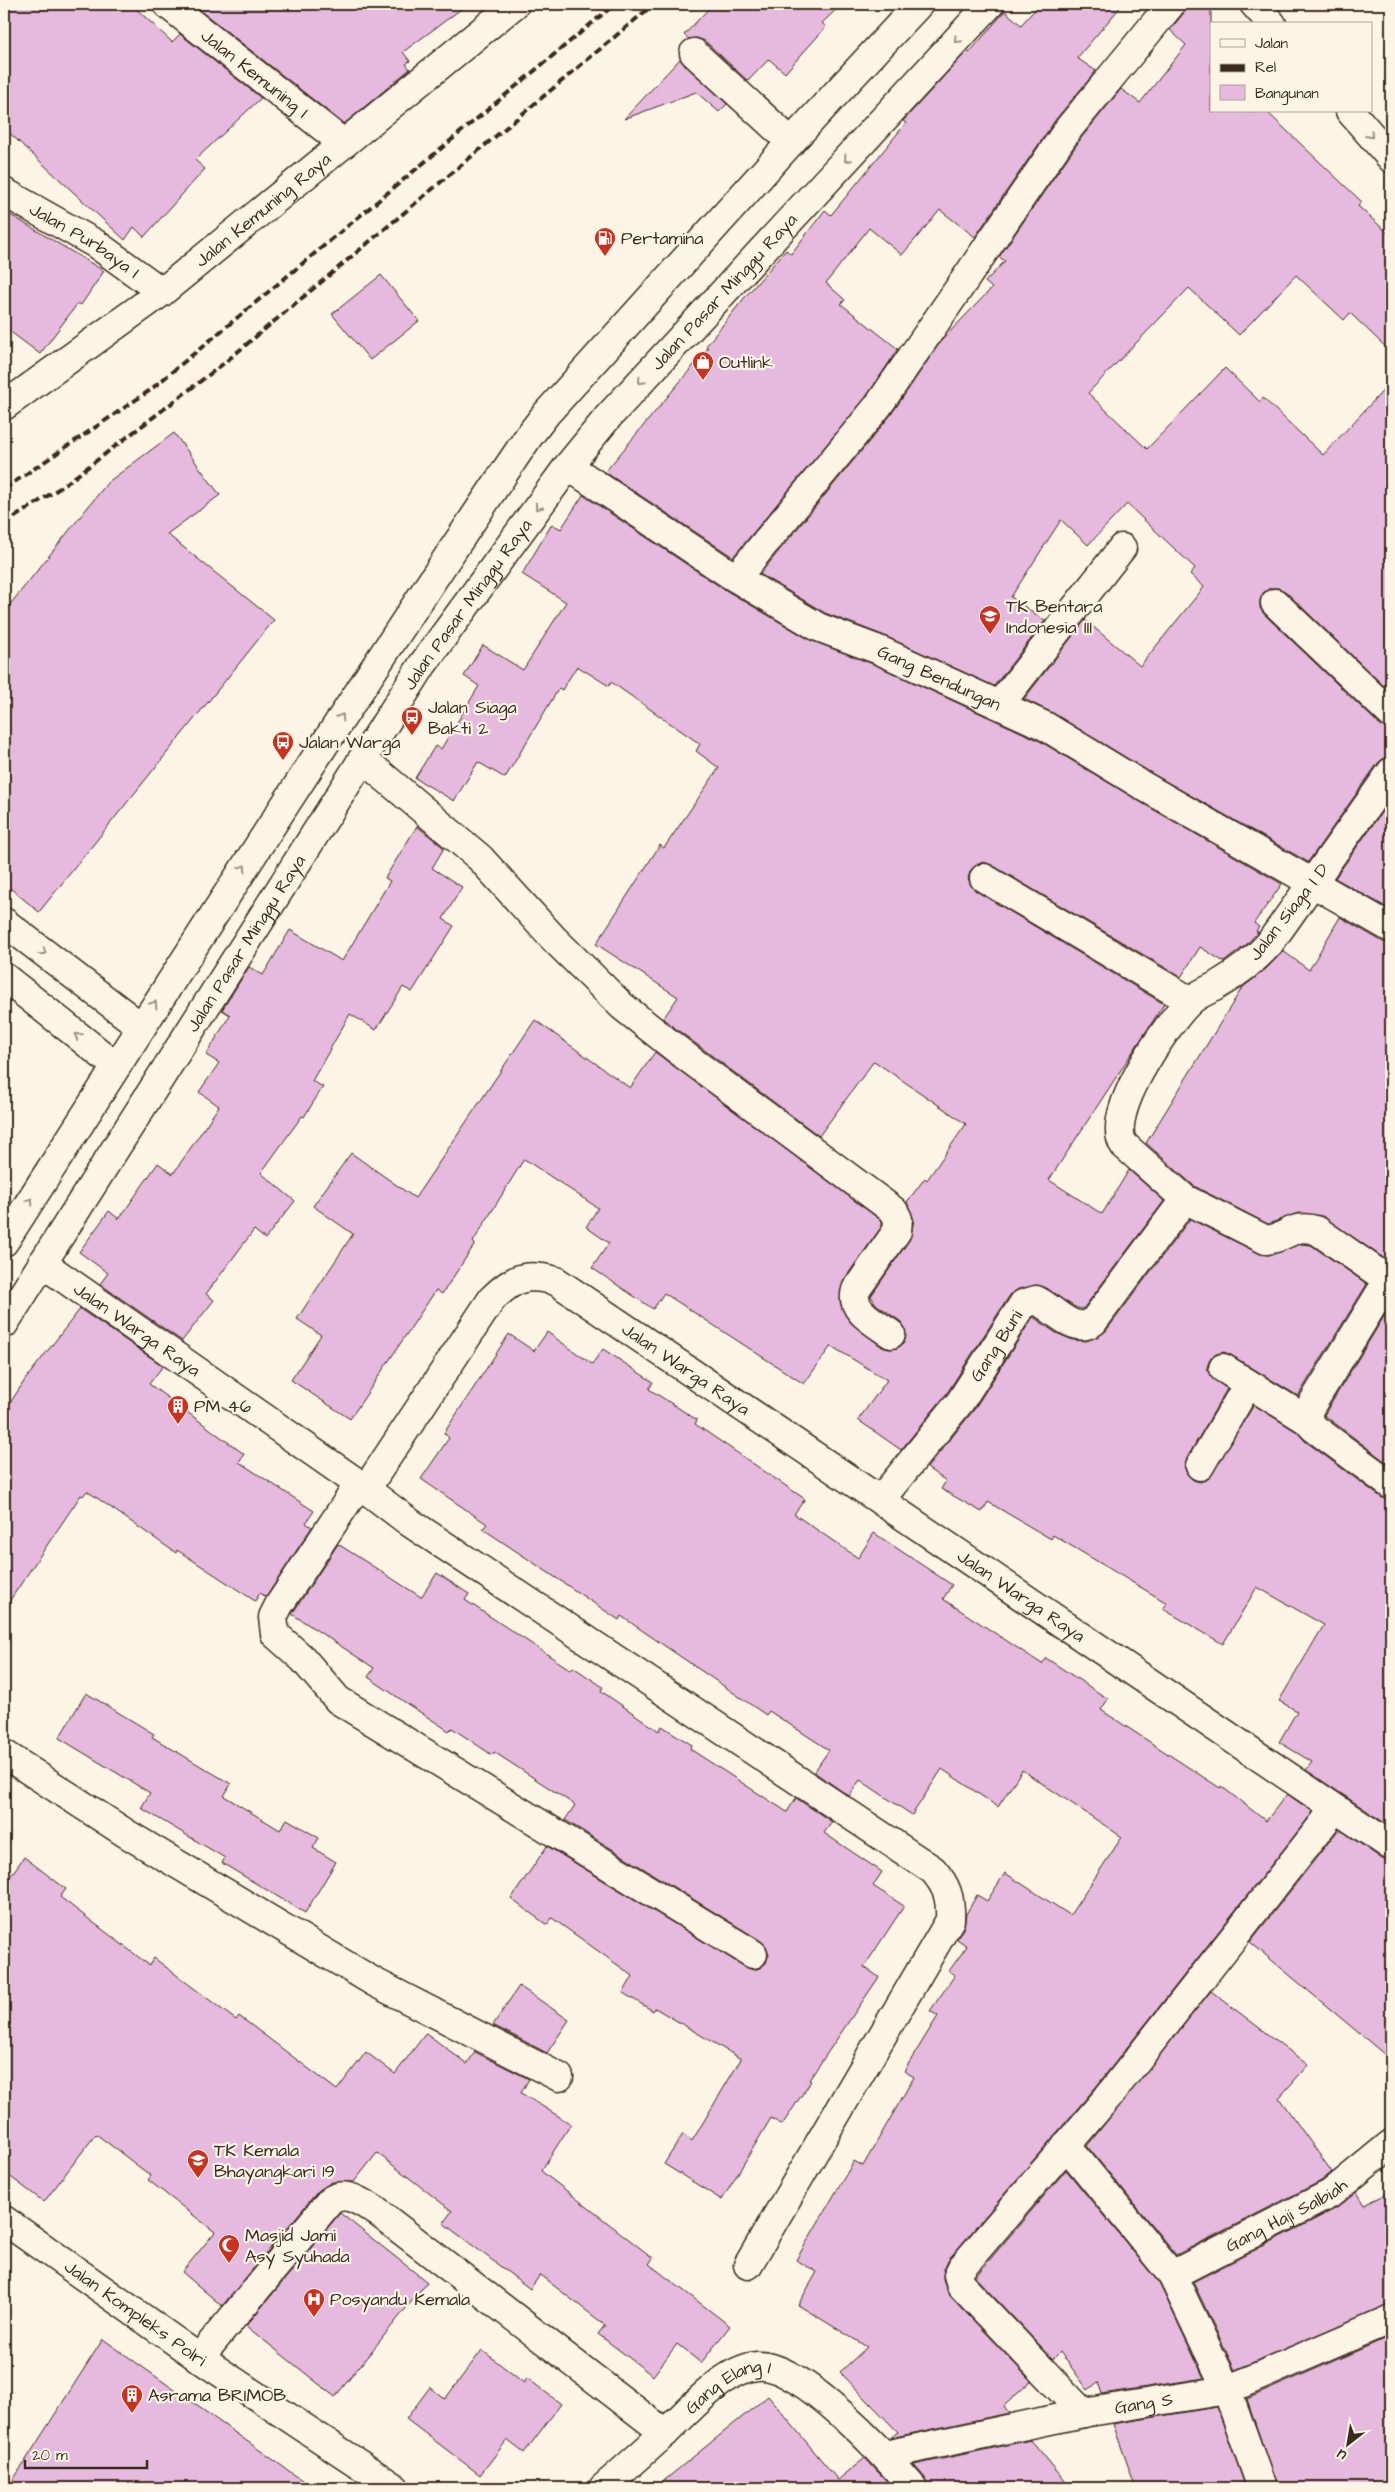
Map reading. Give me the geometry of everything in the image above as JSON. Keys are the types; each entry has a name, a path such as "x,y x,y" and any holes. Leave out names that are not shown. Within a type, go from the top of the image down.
{"street":[{"name":"Jalan Kemuning I","path":"167,4 344,143"},
{"name":"Jalan Kemuning Raya","path":"4,406 162,292 515,4"},
{"path":"4,1242 140,1026 399,627 529,436 546,414 919,4"},
{"name":"Jalan Pasar Minggu Raya","path":"4,1324 423,664 568,466 608,418 990,4"},
{"path":"734,577 878,406 1069,128 1171,4"},
{"path":"1254,4 1270,22"},
{"path":"694,53 792,142"},
{"path":"1351,112 1391,158"},
{"name":"Jalan Purbaya I","path":"4,192 96,244 162,292"},
{"name":"Gang Bendungan","path":"568,466 734,577 818,627 880,650 1045,726 1145,787 1391,928"},
{"path":"1000,704 1122,548"},
{"path":"1275,603 1391,714"},
{"path":"361,760 376,770 486,865 553,938 622,1006 684,1055 894,1210 898,1219 897,1231 856,1290 853,1300 856,1308 891,1334"},
{"name":"Jalan Siaga I D","path":"1186,1199 1120,1139 1120,1118 1131,1090 1167,1031 1190,1001 1247,966 1269,944 1391,772"},
{"path":"984,878 1190,1001"},
{"path":"4,922 140,1026"},
{"path":"4,977 116,1066"},
{"path":"1186,1199 1266,1240 1282,1236 1296,1228 1309,1227 1318,1230 1390,1281 1309,1409 1307,1420"},
{"name":"Gang Buni","path":"881,1499 960,1402 1023,1304 1036,1300 1076,1326 1085,1326 1093,1322 1186,1199"},
{"name":"Jalan Warga Raya","path":"42,1263 363,1486 492,1299 508,1283 521,1278 540,1277 556,1281 881,1499 1334,1810 1391,1846"},
{"path":"1223,1368 1307,1420 1314,1428 1391,1485"},
{"path":"1200,1466 1248,1384"},
{"path":"748,2265 950,1920 949,1892 933,1870 409,1522 363,1486 279,1605 273,1617 275,1634 303,1659 338,1700 753,1954"},
{"path":"4,1754 127,1834 374,1982 559,2077"},
{"path":"1083,2413 958,2280 962,2267 1108,2098 1334,1810"},
{"name":"Gang Haji Salbiah","path":"1172,2275 1330,2194 1391,2144"},
{"path":"1066,2145 1172,2275 1227,2390 1262,2488"},
{"path":"199,2358 330,2201 336,2196 342,2196 357,2200 376,2211 665,2433"},
{"name":"Jalan Kompleks Polri","path":"4,2220 199,2358 395,2488"},
{"name":"Gang S","path":"885,2455 1083,2413 1227,2390 1391,2319"},
{"name":"Gang Elang I","path":"603,2488 715,2387 739,2371 758,2366 776,2370 802,2383 833,2406 885,2455 913,2488"}],"building":[{"path":"4,4 131,4 172,42 180,34 261,98 195,160 205,169 144,237 134,227 125,240 4,128"},
{"path":"208,4 468,4 403,52 410,61 406,64 410,69 344,124 201,11"},
{"path":"713,4 842,4 822,23 826,27 785,73 769,59 748,81 705,41 697,38 689,39 684,35"},
{"path":"1040,4 1123,4 1077,58 1096,71 1056,119 975,237 940,210 902,255 869,228 826,283 845,300 841,304 898,349 866,397 733,557 605,472 708,348 706,346 745,297 786,250 791,254 825,210 831,215 906,123 903,121 967,51 969,53 1005,11 1021,25"},
{"path":"1186,4 1211,4 1210,112 1267,112 1362,202 1358,206 1391,236 1391,352 1350,313 1344,320 1296,275 1239,335 1189,288 1088,393 1147,449 1225,368 1260,402 1263,398 1323,455 1391,382 1391,693 1285,591 1278,588 1270,588 1263,593 1260,600 1260,608 1264,614 1380,725 1391,729 1391,757 1384,758 1378,763 1308,862 1153,774 1053,713 1024,699 1085,620 1140,666 1204,587 1190,574 1195,568 1127,504 1088,545 1061,520 1011,597 1045,621 994,686 885,636 825,613 760,574 890,416 941,341 992,288 985,282 1005,261 999,257 1082,137 1121,89 1140,103 1186,45 1170,30 1183,14"},
{"path":"680,59 727,104 719,112 696,92 624,119"},
{"path":"4,211 104,271 81,305 78,303 40,354 4,327"},
{"path":"381,275 419,321 370,360 332,314"},
{"path":"174,433 220,495 167,534 274,620 39,912 4,883 4,612 108,482"},
{"path":"583,495 722,588 810,640 873,664 1038,740 1282,884 1254,923 1259,927 1256,931 1258,932 1246,945 1224,962 1200,947 1181,977 992,865 984,862 977,864 971,870 968,878 971,886 976,891 1164,1004 1049,1180 1102,1214 1129,1170 1164,1201 1083,1309 1077,1308 1038,1285 1018,1289 1010,1295 947,1393 901,1450 858,1420 887,1380 831,1346 804,1384 664,1293 653,1309 592,1268 609,1243 586,1227 598,1208 524,1159 473,1242 475,1244 442,1294 436,1290 350,1419 291,1380 321,1335 297,1319 353,1234 313,1206 351,1153 415,1198 535,1020 630,1088 655,1052 882,1221 882,1226 843,1281 840,1301 849,1321 882,1347 889,1349 897,1348 904,1343 906,1336 905,1328 900,1321 876,1304 871,1296 910,1239 914,1220 907,1202 925,1178 927,1180 966,1124 874,1061 819,1136 663,1019 678,997 596,944 660,845 664,848 719,768 696,751 700,744 611,682 609,686 577,666 562,690 559,688 505,778 478,762 454,801 415,778 435,746 441,749 479,686 464,676 483,645 523,670 566,602 522,574 552,524 561,529"},
{"path":"1391,799 1391,910 1335,878"},
{"path":"417,826 444,848 432,868 462,887 443,919 454,926 412,992 403,987 376,1030 350,1014 312,1081 323,1087 304,1117 302,1116 261,1173 295,1201 265,1239 254,1230 206,1294 214,1300 182,1341 100,1284 108,1273 79,1252 109,1211 119,1219 158,1163 173,1174 219,1106 199,1092 219,1063 206,1055 230,1015 222,1010 249,967 263,975 290,930 342,961 390,881 385,878"},
{"path":"1340,917 1383,942 1391,944 1391,1263 1322,1216 1299,1213 1268,1224 1194,1186 1146,1143 1242,988 1267,968 1283,951 1309,970"},
{"path":"1190,1219 1260,1254 1269,1255 1300,1244 1311,1245 1367,1284 1298,1396 1224,1352 1216,1354 1210,1359 1207,1367 1210,1376 1227,1389 1184,1466 1187,1474 1193,1480 1200,1482 1208,1479 1254,1405 1297,1432 1305,1441 1382,1498 1391,1500 1391,1827 1306,1770 1312,1762 1279,1742 1297,1711 1279,1701 1324,1625 1257,1587 1223,1644 1163,1609 1167,1603 1053,1535 1051,1539 988,1502 982,1512 941,1489 946,1481 927,1468 973,1411 1033,1317 1056,1333 1073,1340 1086,1341 1099,1336 1106,1331"},
{"path":"1391,1305 1391,1466 1324,1415"},
{"path":"80,1309 163,1366 149,1384 244,1454 239,1462 314,1511 306,1523 312,1527 266,1597 260,1593 255,1601 177,1550 176,1553 87,1491 83,1496 81,1495 4,1609 4,1412 25,1380"},
{"path":"547,1332 592,1364 603,1349 653,1382 649,1389 697,1420 695,1424 805,1499 794,1514 858,1558 874,1533 952,1585 943,1599 1042,1664 1046,1658 1108,1699 1101,1710 1220,1788 1221,1786 1266,1821 1287,1794 1313,1812 1095,2088 948,2260 944,2269 943,2279 949,2295 1031,2381 1004,2406 1009,2413 890,2438 898,2432 840,2372 867,2347 798,2305 817,2272 796,2260 854,2161 863,2166 914,2077 904,2071 938,2016 930,2011 955,1975 949,1971 967,1946 957,1939 964,1927 966,1914 977,1895 987,1901 1005,1873 1070,1915 1122,1837 1022,1770 998,1807 942,1769 912,1815 860,1780 849,1796 814,1772 829,1750 769,1711 766,1715 621,1616 619,1620 483,1529 487,1524 421,1479 449,1438 444,1433 509,1334 534,1351"},
{"path":"338,1544 421,1597 437,1573 469,1594 465,1600 571,1670 573,1667 603,1687 601,1691 659,1731 662,1726 692,1745 690,1749 787,1812 796,1798 832,1822 824,1833 882,1872 873,1886 904,1906 864,1967 879,1977 809,2080 811,2081 782,2125 771,2118 722,2200 664,2164 683,2134 692,2141 741,2059 655,2008 653,2011 623,1993 633,1976 552,1918 547,1925 511,1899 547,1846 745,1967 753,1970 760,1968 766,1963 769,1954 766,1946 761,1941 565,1820 575,1805 494,1752 492,1755 452,1728 449,1731 409,1705 368,1677 374,1668 292,1614"},
{"path":"86,1693 154,1734 152,1737 231,1784 224,1796 280,1830 287,1819 319,1838 313,1848 336,1862 305,1913 222,1863 225,1858 141,1808 150,1793 59,1738"},
{"path":"1339,1829 1382,1859 1391,1861 1391,2060 1250,1942"},
{"path":"24,1857 66,1889 60,1897 149,1965 154,1958 236,2020 239,2016 337,2090 366,2052 395,2074 426,2033 467,2064 475,2052 529,2079 521,2093 571,2124 541,2171 653,2258 649,2264 730,2326 701,2363 677,2344 653,2376 598,2334 605,2325 540,2275 530,2289 443,2223 452,2211 377,2153 354,2182 332,2182 318,2191 222,2306 182,2272 215,2232 148,2180 151,2176 96,2134 44,2202 4,2172 4,1885"},
{"path":"519,1986 569,2020 547,2053 493,2025"},
{"path":"1211,1991 1308,2065 1279,2098 1332,2172 1321,2181 1176,2255 1087,2146"},
{"path":"1066,2170 1159,2283 1204,2378 1102,2394 1098,2382 1088,2390 1060,2352 1053,2359 975,2277"},
{"path":"1356,2192 1364,2205 1391,2192 1391,2304 1235,2370 1193,2282 1337,2208"},
{"path":"340,2213 427,2282 335,2397 246,2326"},
{"path":"1391,2336 1391,2488 1277,2488 1247,2399"},
{"name":"Asrama BRIMOB","path":"103,2339 313,2488 8,2488"},
{"path":"482,2350 524,2383 527,2378 561,2404 524,2453 507,2440 480,2475 406,2419 430,2387 445,2399"},
{"path":"768,2396 838,2480 865,2458 893,2488 655,2488"},
{"path":"1217,2407 1246,2488 1136,2488 1113,2424"},
{"path":"1031,2440 1071,2488 928,2488 925,2478 914,2465"}],"railway":[{"path":"4,489 149,391 615,4"},
{"path":"4,524 63,486 223,364 654,4"}],"place":[{"name":"Pertamina","path":"605,257"},
{"name":"Outlink","path":"703,381"},
{"name":"TK Bentara Indonesia III","path":"990,635"},
{"name":"Jalan Siaga Bakti 2","path":"412,736"},
{"name":"Jalan Warga","path":"283,761"},
{"name":"PM 46","path":"178,1425"},
{"name":"TK Kemala Bhayangkari 19","path":"198,2179"},
{"name":"Masjid Jami Asy Syuhada","path":"229,2264"},
{"name":"Posyandu Kemala","path":"314,2318"},
{"name":"Asrama BRIMOB","path":"132,2414"}]}
